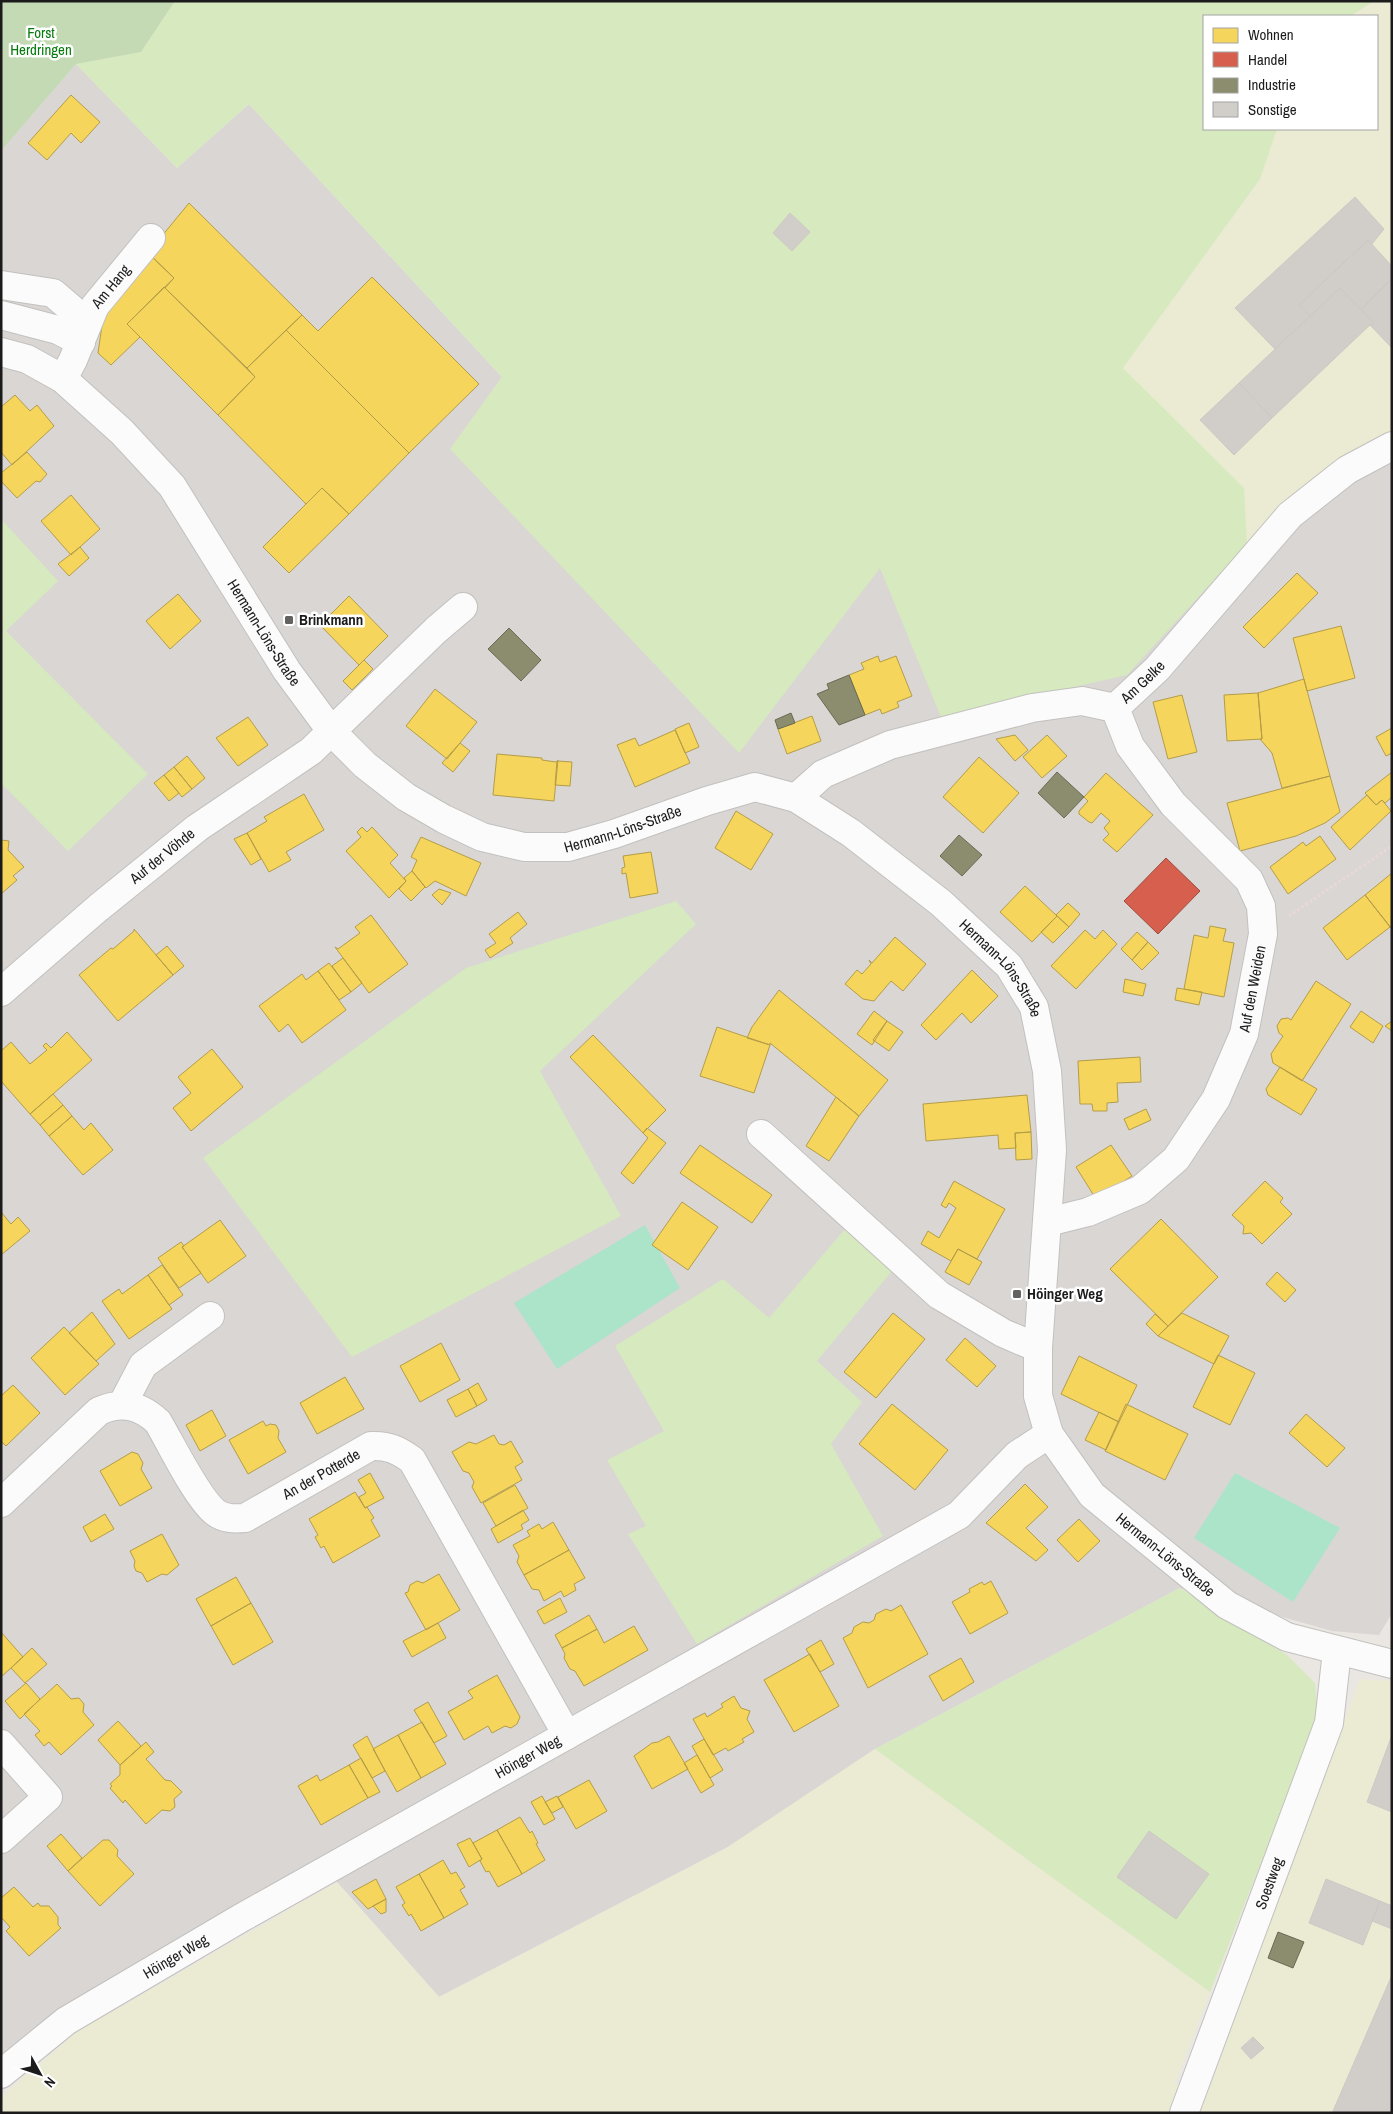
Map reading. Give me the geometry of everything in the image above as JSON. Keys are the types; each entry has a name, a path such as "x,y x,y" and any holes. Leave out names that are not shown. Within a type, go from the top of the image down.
{"street":[{"name":"Am Hang","path":"63,379 81,342 95,306 151,238"},
{"name":"Am Hang","path":"1,285 53,293 74,310 81,342"},
{"path":"4,317 58,330 81,342"},
{"name":"Hermann-Löns-Straße","path":"1,352 27,359 63,379 122,432 172,486 286,671 332,732 365,765 406,797 444,819 482,837 524,847 568,847 614,834 707,801 755,787 796,798 851,833 941,902 1008,966 1034,1007 1046,1071 1052,1150 1038,1348 1038,1396 1049,1434 1092,1495 1227,1605 1287,1637 1392,1664"},
{"name":"Am Gelke","path":"796,798 823,774 890,745 1032,708 1082,701 1115,708 1157,669 1290,515 1347,470 1392,446"},
{"name":"Auf der Vöhde","path":"1,992 98,908 197,828 311,751 436,630 463,607"},
{"name":"Auf den Weiden","path":"1048,1222 1088,1212 1140,1190 1176,1159 1216,1099 1244,1034 1263,934 1261,906 1249,880 1173,804 1130,746 1115,708"},
{"path":"761,1134 939,1296 1003,1333 1038,1348"},
{"path":"1,1503 99,1411 110,1406 122,1405 143,1365 210,1316"},
{"name":"An der Potterde","path":"122,1405 136,1407 148,1412 158,1422 204,1500 216,1512 230,1519 245,1518 371,1446 385,1445 400,1451 412,1460 567,1735"},
{"name":"Höinger Weg","path":"1,2074 66,2021 241,1918 959,1515 1017,1455 1049,1434"},
{"name":"Soestweg","path":"1184,2113 1329,1723 1337,1651"},
{"path":"1,1744 48,1797 1,1839"}],"path":[{"path":"1263,934 1392,846"}],"shaded area":[{"path":"76,64 177,168 249,104 502,377 451,449 880,568 1247,544 1392,438 1392,1613 1379,1635 1332,1631 1180,1588 875,1749 728,1847 439,1997 337,1882 315,1860 62,2014 1,2067 1,151"}],"green space":[{"name":"Forst Herdringen","path":"1,1 175,1 141,52 76,64 1,151"},
{"path":"175,1 1374,1 1353,15 1203,15 1203,130 1277,130 1260,179 1123,368 1244,488 1247,544 1127,675 941,717 880,568 739,753 450,449 502,377 249,104 177,168 76,64 141,52"},
{"path":"1374,1 1392,1 1392,438 1247,544 1123,368 1260,179 1277,130 1378,130 1378,15 1353,15"},
{"path":"1,519 58,581 6,631 148,774 68,851 1,783"},
{"path":"676,901 696,924 540,1071 621,1216 352,1357 203,1158 466,968"},
{"path":"645,1225 680,1288 557,1369 514,1303"},
{"path":"845,1229 892,1271 817,1361 862,1402 831,1444 883,1536 697,1644 628,1534 646,1526 607,1460 664,1431 615,1346 723,1279 769,1318"},
{"path":"1235,1473 1340,1528 1293,1602 1194,1538"},
{"path":"1180,1588 1287,1655 1315,1683 1318,1717 1210,1992 875,1749"},
{"path":"1360,1679 1392,1681 1392,2113 1,2113 1,2097 77,2032 337,1882 439,1997 728,1847 875,1749 1210,1992 1175,2083 1206,2098"}],"building: Wohnen":[{"path":"71,95 100,122 81,143 71,133 47,160 28,143"},
{"path":"189,203 302,315 247,368 165,288 174,278 148,253"},
{"path":"148,253 174,278 127,324 140,337 111,365 98,353 104,312"},
{"path":"372,277 479,384 409,453 286,330 302,315 318,331"},
{"path":"164,287 255,377 218,415 127,324"},
{"path":"286,330 409,453 349,514 322,488 306,504 218,415 255,377 247,368"},
{"path":"15,395 30,411 37,405 54,426 12,465 1,452 1,407"},
{"path":"27,452 47,474 40,482 36,481 17,498 1,481 1,473"},
{"path":"322,488 349,514 289,573 263,547"},
{"path":"71,495 100,529 71,555 41,521"},
{"path":"80,547 89,558 69,576 58,564"},
{"path":"1297,573 1318,593 1264,648 1243,627"},
{"path":"178,594 201,621 170,649 146,621"},
{"path":"349,596 388,636 359,665 320,625"},
{"path":"1341,626 1355,678 1307,691 1293,638"},
{"path":"878,656 880,662 896,656 912,696 897,702 899,707 882,714 880,709 865,715 849,675 864,669 861,663"},
{"path":"364,660 373,669 352,690 343,681"},
{"path":"1304,679 1330,776 1282,788 1272,753 1260,739 1262,739 1258,693"},
{"path":"435,689 477,722 447,759 406,726"},
{"path":"1258,693 1262,739 1227,741 1224,695"},
{"path":"1182,695 1197,752 1168,759 1153,702"},
{"path":"812,716 821,741 787,754 778,729"},
{"path":"248,717 268,745 238,766 216,738"},
{"path":"689,723 699,747 685,753 675,729"},
{"path":"1392,728 1392,753 1386,756 1376,737"},
{"path":"675,730 690,763 635,787 617,745 635,738 639,746"},
{"path":"1015,735 1028,750 1015,761 996,739"},
{"path":"1047,735 1067,756 1042,778 1023,757"},
{"path":"460,743 470,751 453,772 442,763"},
{"path":"497,754 542,758 542,760 556,762 558,760 554,801 493,795"},
{"path":"187,756 205,778 192,789 174,767"},
{"path":"979,757 1019,793 983,833 943,797"},
{"path":"557,761 572,762 570,786 555,785"},
{"path":"174,767 192,789 182,797 164,775"},
{"path":"1392,772 1392,797 1385,803 1382,800 1376,805 1365,793"},
{"path":"1106,773 1153,815 1117,852 1103,840 1109,834 1104,828 1110,821 1101,813 1092,823 1079,814 1079,811 1088,801 1084,797"},
{"path":"164,775 179,793 169,801 154,783"},
{"path":"1330,776 1340,812 1325,823 1296,836 1240,851 1227,803"},
{"path":"304,794 324,830 286,852 291,860 269,872 247,833 267,821 264,817"},
{"path":"1367,795 1376,805 1382,800 1391,811 1350,850 1331,827"},
{"path":"736,811 773,834 751,870 715,848"},
{"path":"362,827 367,832 372,827 398,855 390,863 406,881 389,898 346,851 361,837 357,832"},
{"path":"247,833 261,859 251,865 234,839"},
{"path":"1320,836 1336,859 1288,894 1270,867 1303,842 1306,846"},
{"path":"421,837 481,863 466,896 435,881 426,888 412,871 417,860 411,857"},
{"path":"1,840 9,841 8,850 24,867 13,876 17,880 1,894"},
{"path":"651,852 658,893 630,898 626,873 622,874 622,868 625,867 623,856"},
{"path":"412,871 425,887 411,901 399,889 406,881 404,878"},
{"path":"1392,873 1392,929 1365,895"},
{"path":"1025,886 1057,916 1032,942 1000,912"},
{"path":"439,889 451,893 442,905 432,895"},
{"path":"1365,895 1390,927 1347,960 1323,928"},
{"path":"1068,903 1080,914 1069,927 1056,915"},
{"path":"518,912 527,924 510,938 513,943 490,958 485,950 496,943 489,934"},
{"path":"371,915 408,964 369,993 335,947 338,949 360,933 355,927"},
{"path":"1057,916 1069,927 1053,943 1041,932"},
{"path":"1210,926 1226,929 1223,941 1234,943 1224,997 1184,989 1194,935 1208,938"},
{"path":"134,929 173,975 118,1021 79,975 111,948 113,949"},
{"path":"1085,930 1095,939 1103,930 1117,944 1076,989 1051,966"},
{"path":"1137,932 1148,942 1132,960 1121,949"},
{"path":"895,937 926,964 903,991 891,981 874,1001 863,999 845,984 857,970 862,974 871,964 869,960 872,963"},
{"path":"1148,942 1159,953 1142,970 1132,960"},
{"path":"167,946 184,966 173,975 156,955"},
{"path":"343,958 362,983 351,992 332,966"},
{"path":"329,963 351,992 339,1000 318,971"},
{"path":"972,970 998,996 971,1023 962,1013 936,1040 921,1025"},
{"path":"318,971 346,1010 302,1043 288,1024 279,1032 259,1006 302,974 306,980"},
{"path":"1125,979 1146,984 1143,996 1123,992"},
{"path":"1316,981 1351,1004 1302,1081 1273,1063 1271,1054 1283,1036 1279,1033 1277,1026 1281,1019 1288,1018 1291,1020"},
{"path":"1177,988 1202,992 1199,1005 1175,1000"},
{"path":"779,990 888,1080 859,1116 770,1043 770,1045 747,1038 752,1027"},
{"path":"874,1011 887,1021 872,1045 857,1034"},
{"path":"1361,1011 1383,1026 1373,1043 1350,1027"},
{"path":"887,1021 903,1032 889,1051 873,1040"},
{"path":"1392,1021 1392,1031 1385,1026"},
{"path":"717,1027 770,1045 754,1093 700,1076"},
{"path":"67,1032 92,1060 30,1114 1,1081 1,1051 11,1042 30,1064 47,1050 43,1046 46,1043 51,1048"},
{"path":"593,1035 666,1110 643,1133 570,1057"},
{"path":"212,1049 243,1087 191,1131 173,1108 191,1093 178,1077"},
{"path":"1140,1057 1141,1082 1117,1083 1118,1102 1107,1103 1107,1111 1093,1111 1092,1104 1080,1104 1078,1061"},
{"path":"1280,1067 1317,1089 1301,1115 1268,1095 1266,1089"},
{"path":"53,1094 63,1105 40,1125 30,1114"},
{"path":"1027,1095 1031,1132 1015,1133 1016,1148 999,1149 998,1135 926,1141 923,1104"},
{"path":"836,1097 859,1116 829,1161 806,1146"},
{"path":"63,1105 72,1116 49,1136 40,1125"},
{"path":"1146,1109 1151,1120 1129,1130 1124,1119"},
{"path":"72,1116 84,1130 91,1123 113,1150 83,1175 49,1136"},
{"path":"647,1128 666,1143 633,1184 621,1173 648,1138 643,1133"},
{"path":"1031,1132 1032,1159 1016,1160 1015,1133"},
{"path":"700,1145 772,1195 752,1223 680,1173"},
{"path":"1111,1145 1132,1176 1096,1199 1076,1167"},
{"path":"954,1181 1005,1209 977,1259 958,1249 951,1261 921,1244 928,1231 939,1238 956,1208 949,1203 946,1208 941,1205"},
{"path":"1265,1181 1283,1198 1280,1202 1292,1214 1262,1244 1251,1233 1243,1234 1244,1226 1232,1215"},
{"path":"682,1202 718,1227 688,1270 652,1245"},
{"path":"1,1212 11,1224 18,1217 30,1231 1,1255"},
{"path":"1161,1219 1218,1277 1168,1326 1110,1269"},
{"path":"220,1220 246,1256 208,1283 182,1247"},
{"path":"181,1242 184,1246 182,1247 201,1273 179,1288 158,1258"},
{"path":"958,1249 982,1262 969,1285 945,1272"},
{"path":"162,1265 183,1295 169,1305 148,1275"},
{"path":"1277,1272 1296,1290 1285,1302 1266,1284"},
{"path":"148,1275 172,1309 129,1339 102,1301 119,1289 122,1294"},
{"path":"92,1312 115,1344 96,1361 69,1333"},
{"path":"893,1313 925,1339 876,1398 844,1372"},
{"path":"1182,1313 1229,1336 1214,1364 1158,1336"},
{"path":"1155,1314 1168,1326 1158,1336 1146,1324"},
{"path":"64,1327 99,1364 65,1395 31,1358"},
{"path":"965,1338 996,1366 977,1387 946,1360"},
{"path":"441,1343 460,1380 420,1402 400,1366"},
{"path":"1218,1355 1255,1373 1230,1425 1193,1407"},
{"path":"1079,1356 1137,1385 1119,1422 1061,1394"},
{"path":"345,1377 364,1409 317,1434 300,1403"},
{"path":"478,1383 487,1400 477,1406 468,1389"},
{"path":"13,1385 40,1413 6,1446 1,1441 1,1394"},
{"path":"468,1389 477,1406 456,1417 447,1400"},
{"path":"892,1404 948,1450 915,1490 859,1444"},
{"path":"1126,1404 1188,1434 1165,1480 1105,1451"},
{"path":"212,1410 226,1436 200,1451 186,1425"},
{"path":"1099,1412 1119,1422 1106,1450 1085,1440"},
{"path":"1306,1414 1345,1448 1327,1467 1289,1433"},
{"path":"263,1421 266,1426 270,1424 276,1425 279,1431 278,1438 286,1452 248,1474 229,1440"},
{"path":"494,1435 499,1444 504,1445 511,1441 523,1462 515,1467 522,1480 481,1503 472,1487 474,1482 469,1473 463,1471 452,1452 469,1442 476,1444"},
{"path":"132,1452 138,1454 143,1463 141,1469 152,1488 120,1506 100,1471"},
{"path":"370,1473 384,1498 365,1508 359,1497 366,1493 358,1480"},
{"path":"1025,1484 1048,1507 1026,1528 1048,1550 1036,1561 986,1523"},
{"path":"515,1485 528,1508 496,1526 483,1503"},
{"path":"355,1492 374,1518 371,1520 380,1536 333,1563 324,1546 321,1548 315,1537 318,1535 309,1519"},
{"path":"523,1510 529,1520 521,1525 523,1529 498,1543 491,1529"},
{"path":"105,1514 114,1529 91,1542 83,1527"},
{"path":"1079,1519 1100,1541 1078,1562 1057,1540"},
{"path":"553,1522 569,1550 524,1575 517,1562 519,1556 513,1545 530,1536 527,1531 539,1524 542,1529"},
{"path":"162,1534 179,1565 167,1575 162,1574 147,1582 142,1573 136,1571 135,1561 130,1551"},
{"path":"569,1550 585,1578 574,1584 576,1590 564,1597 561,1591 544,1601 539,1590 532,1589 524,1575"},
{"path":"439,1574 460,1610 426,1630 405,1593 408,1592 410,1585 417,1581 423,1583"},
{"path":"236,1577 251,1603 211,1626 196,1599"},
{"path":"991,1581 1008,1613 970,1634 952,1602 970,1592 969,1589 982,1582 984,1585"},
{"path":"560,1598 567,1612 544,1624 537,1611"},
{"path":"251,1603 273,1642 233,1665 211,1626"},
{"path":"901,1605 928,1654 868,1688 843,1638 852,1633 854,1627 863,1622 869,1623 874,1620 876,1614 886,1609 891,1611"},
{"path":"589,1615 597,1629 562,1648 555,1635"},
{"path":"438,1623 446,1638 412,1657 403,1641"},
{"path":"634,1626 648,1650 584,1686 575,1671 570,1669 564,1658 565,1654 562,1648 597,1629 604,1643"},
{"path":"1,1632 23,1657 1,1677"},
{"path":"821,1640 834,1664 820,1672 806,1649"},
{"path":"32,1648 47,1664 25,1683 11,1668"},
{"path":"810,1654 839,1706 794,1732 764,1680"},
{"path":"961,1658 974,1682 943,1701 929,1676"},
{"path":"497,1675 520,1717 517,1724 511,1728 505,1726 492,1733 488,1726 464,1740 448,1712 473,1698 468,1691"},
{"path":"26,1683 40,1699 20,1719 5,1701"},
{"path":"57,1684 71,1699 79,1698 84,1704 83,1712 94,1725 61,1755 49,1742 44,1746 35,1735 40,1731 24,1714"},
{"path":"734,1696 741,1708 750,1711 747,1719 754,1732 742,1739 744,1742 728,1751 726,1748 713,1755 693,1719 705,1713 707,1717 723,1707 721,1704"},
{"path":"428,1702 447,1736 434,1743 414,1710"},
{"path":"118,1721 141,1746 120,1765 98,1740"},
{"path":"422,1722 446,1764 421,1778 398,1735"},
{"path":"398,1735 421,1778 397,1792 373,1749"},
{"path":"367,1736 385,1771 372,1778 353,1745"},
{"path":"669,1736 688,1769 652,1789 634,1756 652,1743"},
{"path":"704,1739 723,1770 710,1778 692,1746"},
{"path":"146,1742 154,1752 146,1759 165,1780 171,1781 182,1792 174,1799 175,1807 170,1811 162,1810 146,1824 125,1800 123,1803 110,1788 112,1786 110,1784 120,1775 120,1765"},
{"path":"697,1755 714,1785 701,1793 684,1763"},
{"path":"361,1758 380,1792 368,1798 349,1765"},
{"path":"349,1765 368,1798 321,1825 298,1786 317,1775 320,1781"},
{"path":"589,1780 607,1811 576,1829 558,1797"},
{"path":"542,1796 555,1819 544,1825 531,1802"},
{"path":"557,1796 563,1807 552,1813 545,1802"},
{"path":"520,1817 530,1833 532,1831 538,1843 536,1844 545,1860 522,1874 497,1830"},
{"path":"497,1830 522,1874 498,1887 489,1871 486,1872 480,1861 482,1859 473,1843"},
{"path":"61,1834 82,1858 68,1871 47,1846"},
{"path":"470,1838 482,1859 469,1867 457,1844"},
{"path":"103,1840 109,1840 118,1850 117,1856 134,1874 100,1906 68,1871"},
{"path":"443,1860 451,1874 456,1872 465,1887 460,1890 468,1904 444,1918 419,1874"},
{"path":"419,1874 444,1918 421,1931 411,1914 409,1916 402,1905 405,1903 396,1887"},
{"path":"376,1879 386,1899 368,1909 352,1892"},
{"path":"14,1887 33,1907 38,1903 40,1906 49,1906 58,1917 58,1925 61,1928 29,1956 6,1931 10,1927 1,1917 1,1898"},
{"path":"386,1899 386,1912 381,1914 373,1906"}],"building: Handel":[{"path":"1166,858 1200,891 1158,934 1124,901"}],"building: Industrie":[{"path":"509,628 541,660 521,681 488,649"},
{"path":"849,675 865,715 839,725 817,694 829,689 827,684"},
{"path":"791,713 795,723 778,729 775,720"},
{"path":"1057,772 1084,797 1064,818 1038,793"},
{"path":"959,835 982,855 962,876 940,856"},
{"path":"1278,1932 1304,1942 1293,1968 1268,1958"}],"building: Sonstige":[{"path":"1355,197 1384,229 1372,244 1368,240 1299,305 1310,316 1275,349 1235,308"},
{"path":"790,213 810,232 792,251 773,233"},
{"path":"1368,240 1392,264 1392,279 1361,309 1340,288 1310,316 1299,305"},
{"path":"1392,279 1392,348 1370,325 1373,322 1361,309"},
{"path":"1340,288 1373,322 1272,418 1239,383"},
{"path":"1239,383 1272,418 1234,455 1200,420"},
{"path":"1392,1735 1392,1812 1367,1802"},
{"path":"1149,1831 1209,1874 1176,1919 1117,1877"},
{"path":"1326,1879 1380,1901 1363,1945 1309,1923"},
{"path":"1380,1901 1392,1906 1392,1929 1372,1921"},
{"path":"1392,1975 1392,2113 1336,2113 1333,2111"},
{"path":"1253,2037 1264,2048 1251,2059 1241,2048"}],"place":[{"name":"Brinkmann","path":"289,620"},
{"name":"Höinger Weg","path":"1017,1294"}]}
